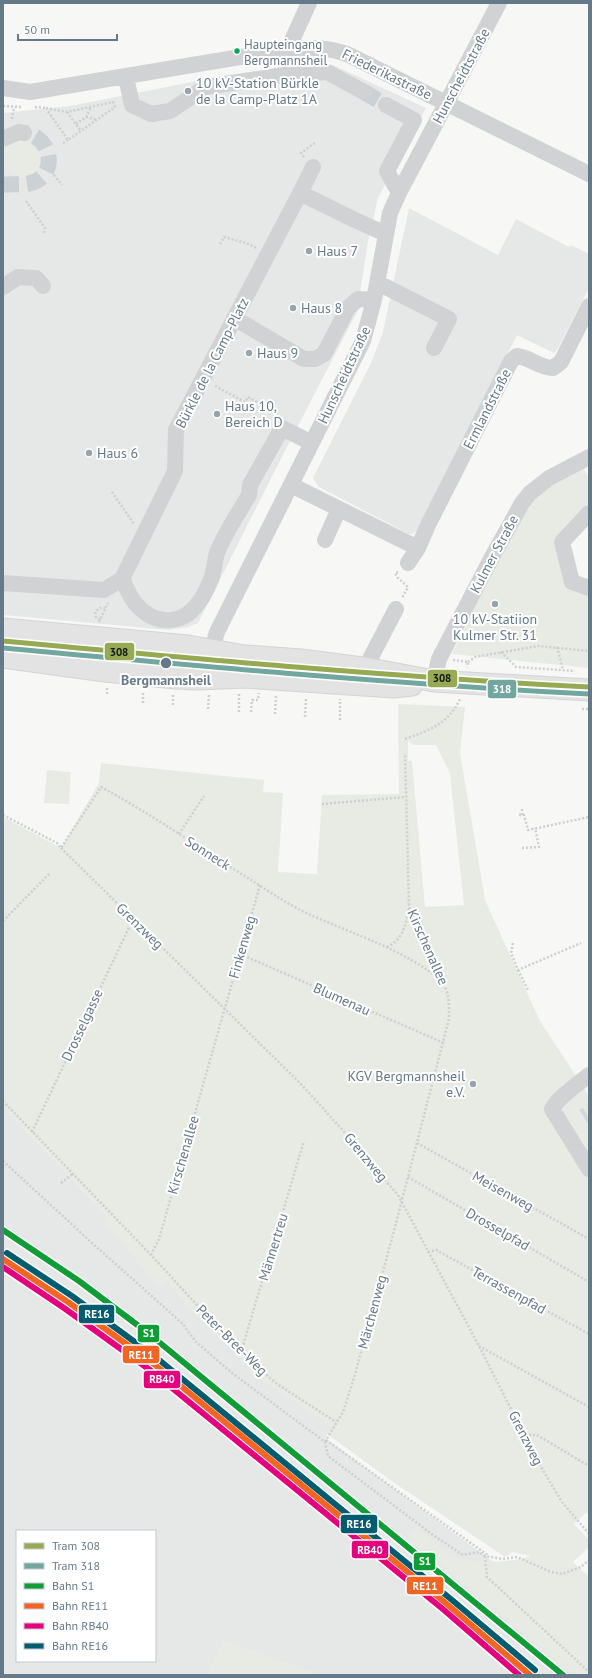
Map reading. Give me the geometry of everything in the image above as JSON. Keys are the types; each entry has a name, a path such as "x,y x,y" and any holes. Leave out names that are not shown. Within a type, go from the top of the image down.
{"main road":[{"path":"3,629 153,642 245,656 301,660 370,677"},
{"path":"3,657 105,672 176,678 209,687 244,677 370,677 434,681 587,699"}],"street":[{"name":"Hunscheidtstraße","path":"209,687 212,650 217,632 363,341 378,283 390,213 398,193 498,3"},
{"path":"288,49 306,9"},
{"name":"Friederikastraße","path":"3,88 30,92 288,49 320,48 335,50 350,55 589,174"},
{"path":"126,77 132,105 151,114 170,111 206,87 283,75 327,72 364,92"},
{"path":"386,104 414,120 387,170 398,193"},
{"path":"3,139 19,132 24,133"},
{"name":"Bürkle de la Camp-Platz","path":"122,579 144,537 175,471 176,430 313,167"},
{"path":"300,193 386,234"},
{"path":"3,287 18,277 36,278 43,286"},
{"path":"378,283 449,319 434,348"},
{"path":"234,318 304,359 315,359 324,354 348,308 358,298 374,300"},
{"name":"Ermlandstraße","path":"408,562 418,548 428,525 511,361 517,356 523,357 545,368 553,368 561,362 589,306"},
{"path":"3,583 104,590 122,579 134,602 144,612 157,619 176,620 188,614 199,602 214,571 214,560 219,548 249,495 250,485 282,428 312,443"},
{"name":"Kulmer Straße","path":"434,681 439,659 522,503 549,478 589,457"},
{"path":"291,484 418,548"},
{"path":"325,540 339,509"},
{"path":"589,513 562,542 572,582 589,588"},
{"path":"370,677 371,657 396,610"},
{"path":"589,1075 565,1094 552,1109 589,1169"}],"path":[{"path":"63,143 68,140 97,120 115,107 113,102 67,112 47,109 68,140"},
{"path":"3,106 14,107"},
{"path":"76,124 86,117 92,106"},
{"path":"67,112 81,131"},
{"path":"86,117 97,120"},
{"path":"54,175 62,185"},
{"path":"26,201 45,228 44,233"},
{"path":"220,244 224,237 246,243 268,254"},
{"path":"202,379 245,402 248,397 259,403"},
{"path":"112,492 144,537"},
{"path":"396,610 408,586 398,578"},
{"path":"100,620 96,617 95,612 100,608 105,608 103,614"},
{"path":"468,662 475,657 538,646 589,651"},
{"path":"501,652 516,667 563,670 557,647"},
{"path":"208,709 209,687"},
{"path":"143,703 144,690"},
{"path":"251,712 252,700 258,700 259,692"},
{"path":"305,717 306,696"},
{"path":"340,698 340,720"},
{"path":"239,699 239,712"},
{"path":"405,739 433,728 443,722 453,712 460,699"},
{"path":"172,705 173,700"},
{"path":"275,714 276,701"},
{"name":"Kirschenallee","path":"401,1200 444,1043 449,1019 447,989 441,980 409,907 405,753"},
{"name":"Sonneck","path":"61,848 101,787 128,802 299,909 387,947 422,965 441,980"},
{"path":"179,834 204,796"},
{"path":"322,804 406,797"},
{"path":"522,809 521,815 524,815 528,830 589,818"},
{"path":"3,815 57,843 61,848"},
{"path":"522,848 539,847 535,828"},
{"name":"Grenzweg","path":"61,848 300,1083 347,1135 401,1200 479,1346 538,1462 562,1502 589,1534"},
{"path":"3,921 50,873"},
{"name":"Finkenweg","path":"225,1008 260,885"},
{"path":"387,947 395,943 400,937 407,920 409,907"},
{"name":"Drosselgasse","path":"32,1132 133,919"},
{"path":"513,943 511,953 528,990"},
{"path":"518,970 581,943"},
{"name":"Blumenau","path":"240,954 444,1043"},
{"name":"Kirschenallee","path":"151,1255 158,1238 225,1008"},
{"name":"Peter-Bree-Weg","path":"3,1101 151,1255 241,1353 277,1384 336,1422"},
{"name":"Männertreu","path":"241,1353 304,1141"},
{"name":"Meisenweg","path":"417,1143 589,1239"},
{"path":"3,1161 183,1324 195,1341 232,1373 491,1557"},
{"path":"61,1184 73,1174"},
{"name":"Drosselpfad","path":"408,1176 589,1282"},
{"name":"Märchenweg","path":"336,1422 343,1412 354,1378 401,1200"},
{"name":"Terrassenpfad","path":"428,1252 436,1250 589,1334"},
{"path":"479,1346 589,1407"},
{"path":"336,1422 326,1441 328,1456 462,1554 479,1552 485,1556 503,1559 518,1557 551,1572 562,1574 580,1567 589,1560"},
{"path":"525,1435 537,1435 589,1466"},
{"path":"485,1556 487,1577 589,1672"}],"shaded area":[{"path":"305,63 333,65 426,108 378,198 368,241 357,312 198,623 188,627 169,630 3,615 3,113 70,106 197,81 223,79"},
{"path":"18,139 26,139 36,144 40,151 40,165 36,172 26,177 18,177 8,172 6,169 3,162 3,154 8,144 11,142"},
{"path":"409,208 498,255 516,219 569,247 571,245 589,254 589,288 557,350 554,353 517,335 418,530 412,534 409,534 319,487 313,478 371,363 383,332"},
{"path":"582,466 589,478 589,503 554,540 566,587 589,595 589,668 452,654 525,508 538,494"},
{"path":"3,634 182,650 182,671 3,652"},
{"path":"398,704 465,707 460,753 485,900 540,1021 576,1076 562,1085 545,1105 547,1113 589,1174 589,1514 586,1513 574,1524 589,1540 589,1547 573,1562 589,1577 589,1675 574,1675 409,1538 417,1527 437,1545 450,1554 458,1558 468,1560 490,1562 513,1560 531,1556 512,1552 505,1557 393,1482 327,1434 331,1427 263,1380 192,1310 166,1279 158,1285 103,1221 108,1217 3,1107 3,817 61,848 99,783 101,763 264,780 263,792 283,793 278,872 317,874 322,795 399,794","holes":["408,740 413,745 436,745 450,774 464,905 425,907 412,761 408,761"]},
{"path":"47,770 71,772 69,804 44,803"},
{"path":"583,1087 589,1097 589,1165 563,1118 561,1108"},
{"path":"3,1107 108,1217 104,1221 158,1285 166,1279 192,1310 263,1380 332,1427 325,1438 492,1561 589,1675 318,1675 224,1641 208,1675 3,1675"},
{"path":"224,1641 318,1675 208,1675"}],"waterway":[{"path":"582,1110 589,1122"}],"tunnel":[{"path":"364,92 386,105"},
{"path":"3,185 26,184 34,182 42,177 47,170 49,163 48,154 45,147 40,140 33,135 24,133"}],"tram line":[{"name":"308","path":"3,641 369,673 589,687"},
{"name":"318","path":"3,648 369,680 589,694"}],"rail line":[{"name":"S1","path":"3,1230 79,1281 148,1333 563,1675"},
{"name":"RE16","path":"7,1253 72,1296 158,1359 535,1670"},
{"name":"RE11","path":"3,1259 68,1302 154,1364 448,1605 530,1675"},
{"name":"RB40","path":"3,1267 64,1308 150,1370 444,1610 519,1675"}],"place":[{"name":"Haupteingang Bergmannsheil","path":"237,51"},
{"name":"10 kV-Station Bürkle de la Camp-Platz 1A","path":"188,91"},
{"name":"Haus 7","path":"309,251"},
{"name":"Haus 8","path":"293,308"},
{"name":"Haus 9","path":"249,353"},
{"name":"Haus 10, Bereich D","path":"217,414"},
{"name":"Haus 6","path":"89,453"},
{"name":"10 kV-Statiion Kulmer Str. 31","path":"495,604"},
{"name":"Bergmannsheil","path":"166,663"},
{"name":"KGV Bergmannsheil e.V.","path":"473,1084"}]}
